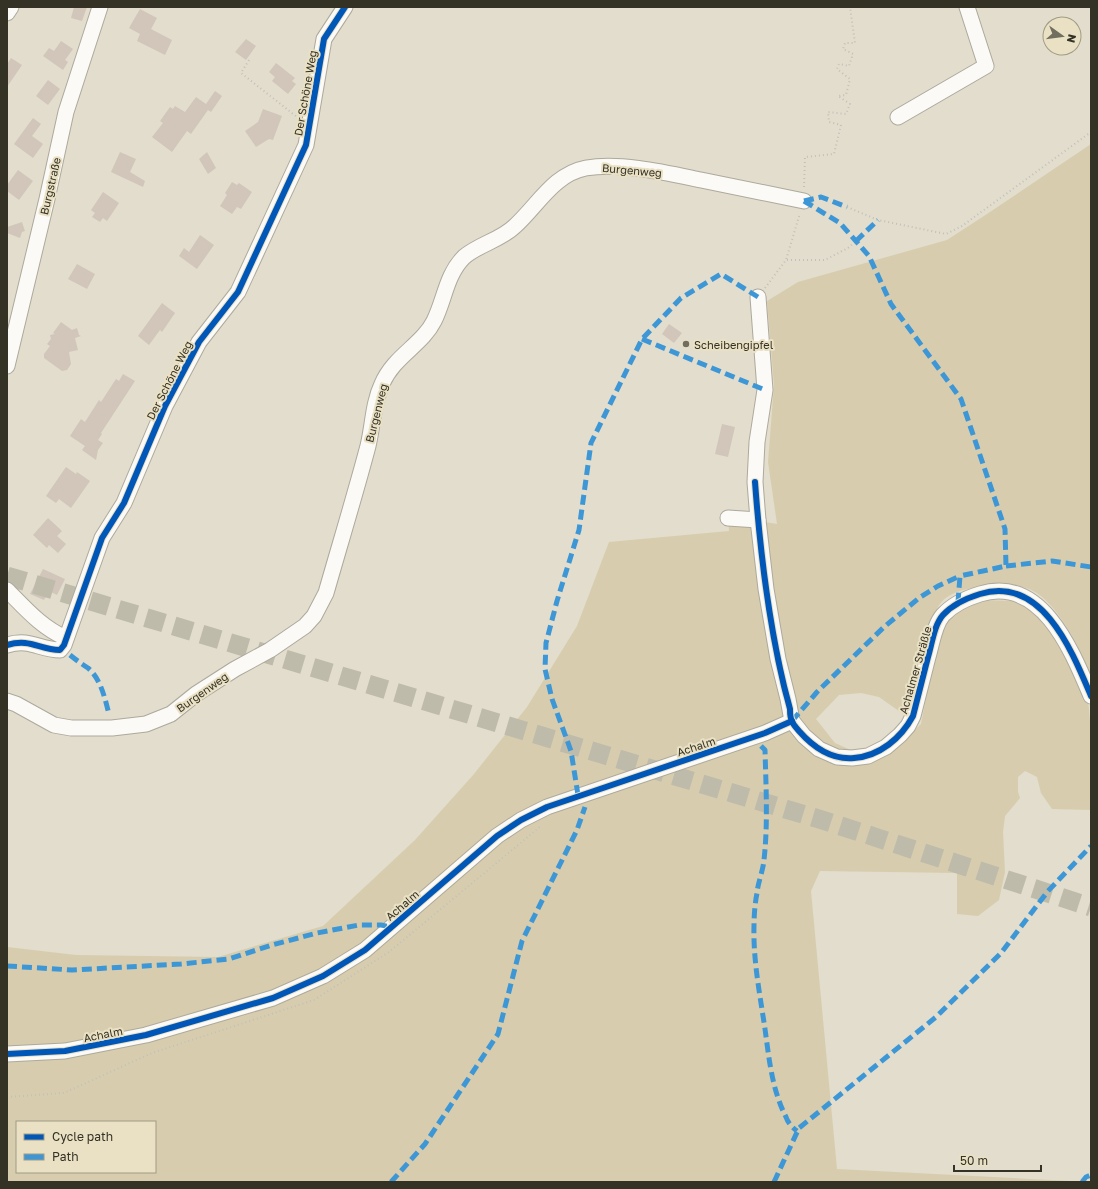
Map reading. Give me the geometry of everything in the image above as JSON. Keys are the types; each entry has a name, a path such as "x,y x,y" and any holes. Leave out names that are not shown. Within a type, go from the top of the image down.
{"street":[{"path":"7,13 11,7"},
{"name":"Burgstraße","path":"7,366 66,112 100,7"},
{"name":"Der Schöne Weg","path":"7,645 23,642 53,650 60,650 64,645 102,538 124,503 165,406 199,342 238,292 306,145 324,39 345,7"},
{"path":"898,117 986,66 967,7"},
{"name":"Burgenweg","path":"7,701 16,704 54,724 71,728 112,728 146,724 171,714 196,694 270,650 305,626 314,616 326,593 368,443 377,398 387,373 395,362 429,330 434,321 450,278 465,256 513,229 565,175 587,168 615,166 661,172 804,201"},
{"name":"Achalmer Sträßle","path":"758,297 765,390 757,442 756,482 758,520 766,589 778,659 792,721 804,736 818,749 837,757 852,758 868,756 886,747 908,726 913,716 933,640 943,615 958,602 986,592 998,591 1024,597 1042,609 1059,632 1077,664 1091,696"},
{"path":"728,518 758,520"},
{"path":"7,590 29,613 55,634 66,638"},
{"name":"Achalm","path":"7,1054 65,1051 146,1036 273,998 323,976 364,950 497,836 521,820 546,807 765,733 792,721"}],"path":[{"path":"758,297 786,260 804,201 805,157 834,154 841,125 829,122 828,112 846,114 850,104 838,96 846,95 850,79 837,69 839,64 849,66 853,54 843,49 845,43 855,43 850,7"},
{"path":"250,60 241,73 309,127"},
{"path":"847,207 878,220 946,234 962,226 1091,132"},
{"path":"786,260 825,260 848,248 856,241"}],"shaded area":[{"path":"1091,144 1091,676 1081,652 1066,625 1047,601 1037,593 1026,588 1016,586 975,588 953,593 938,607 921,654 906,716 879,697 861,693 839,695 816,719 835,743 855,752 889,754 921,724 937,641 945,617 978,600 1020,601 1038,611 1055,633 1088,699 1091,732 1091,810 1052,809 1041,793 1037,777 1025,771 1018,777 1018,792 1020,798 1005,816 1003,832 1005,872 999,900 978,916 957,914 957,873 820,871 811,891 837,1169 1091,1182 7,1182 7,947 76,955 218,957 323,926 415,840 474,774 527,707 577,626 609,542 729,531 728,516 777,524 768,462 774,385 767,301 798,282 947,240"}],"building":[{"path":"74,7 87,7 82,21 71,18"},
{"path":"140,9 157,18 151,29 172,40 165,55 137,41 140,34 129,28"},
{"path":"246,39 256,46 246,60 235,52"},
{"path":"61,41 73,49 65,60 68,62 63,70 43,56 49,48 54,51"},
{"path":"11,58 22,65 7,87 7,64"},
{"path":"276,63 295,78 292,81 296,84 288,94 272,81 275,77 269,72"},
{"path":"48,80 60,89 48,105 36,96"},
{"path":"215,91 222,96 211,112 208,110 191,134 187,131 172,152 152,137 163,123 160,121 170,107 173,109 175,106 185,112 196,97 206,104"},
{"path":"263,109 282,116 273,140 269,139 256,147 245,131 258,122"},
{"path":"33,118 41,124 32,136 43,144 33,158 14,144"},
{"path":"120,152 136,159 130,172 145,181 143,187 111,172"},
{"path":"207,152 216,168 208,174 199,159"},
{"path":"18,170 33,181 19,200 7,191 7,185"},
{"path":"232,182 237,185 239,183 252,192 241,209 237,207 232,214 220,206 227,195 225,193"},
{"path":"103,192 119,203 107,221 103,218 100,222 92,217 95,213 91,210"},
{"path":"22,222 25,231 22,232 20,238 7,233 7,227"},
{"path":"200,235 214,245 197,269 179,256 184,248 189,252"},
{"path":"77,264 95,274 87,289 68,279"},
{"path":"162,303 175,313 162,332 160,330 149,345 138,336"},
{"path":"61,322 72,330 77,328 79,335 81,336 75,338 78,350 69,352 71,364 67,370 62,371 44,358 44,354 50,346 47,344 51,339 50,335 55,334 53,333"},
{"path":"669,324 682,333 674,343 662,334"},
{"path":"123,374 135,381 101,433 102,434 98,440 103,443 98,450 96,460 82,450 85,446 70,436 81,419 85,422 99,400 101,402 116,379 119,381"},
{"path":"722,424 735,427 728,457 715,454"},
{"path":"66,467 76,474 77,472 90,481 71,508 59,499 56,503 46,496"},
{"path":"48,518 62,531 57,536 66,544 58,553 49,545 47,548 33,535"},
{"path":"43,569 65,579 57,595 49,591 44,600 30,594"}],"tunnel":[{"path":"7,576 819,819 1091,907"}],"marked path":[{"path":"804,201 821,197 847,207"},
{"path":"804,201 840,223 869,256 891,304 961,399 1005,529 1006,566 960,576 958,602"},
{"path":"856,241 878,220"},
{"path":"578,795 571,751 552,699 545,669 546,643 557,601 579,530 591,443 642,339 681,298 721,274 758,297"},
{"path":"642,339 765,390"},
{"path":"1006,566 1052,561 1091,567"},
{"path":"792,721 817,692 884,627 919,598 938,586 960,576"},
{"path":"70,655 88,668 96,678 102,690 109,714"},
{"path":"761,746 765,750 766,819 763,868 754,913 756,965 774,1085 781,1107 790,1125 797,1131"},
{"path":"391,1182 425,1144 498,1034 522,941 577,830 585,807"},
{"path":"774,1182 799,1128 936,1017 1001,953 1048,891 1091,846"},
{"path":"7,966 72,970 181,964 229,959 272,945 317,933 359,925 381,925 391,927"},
{"path":"1082,1182 1086,1177 1091,1175"}],"cycle path":[{"path":"7,645 22,643 60,650 64,645 102,538 124,503 165,406 199,342 238,292 306,145 324,39 345,7"},
{"path":"755,482 759,533 769,610 778,661 790,709 790,717 793,724 804,737 817,747 831,755 838,757 864,757 881,750 896,738 913,716 937,624 947,611 965,600 980,594 1002,591 1021,596 1037,606 1052,621 1064,639 1091,696"},
{"path":"7,1054 65,1051 146,1035 273,998 323,976 365,950 497,836 521,820 547,807 765,733 792,721"}],"place":[{"name":"Scheibengipfel","path":"686,344"}]}
